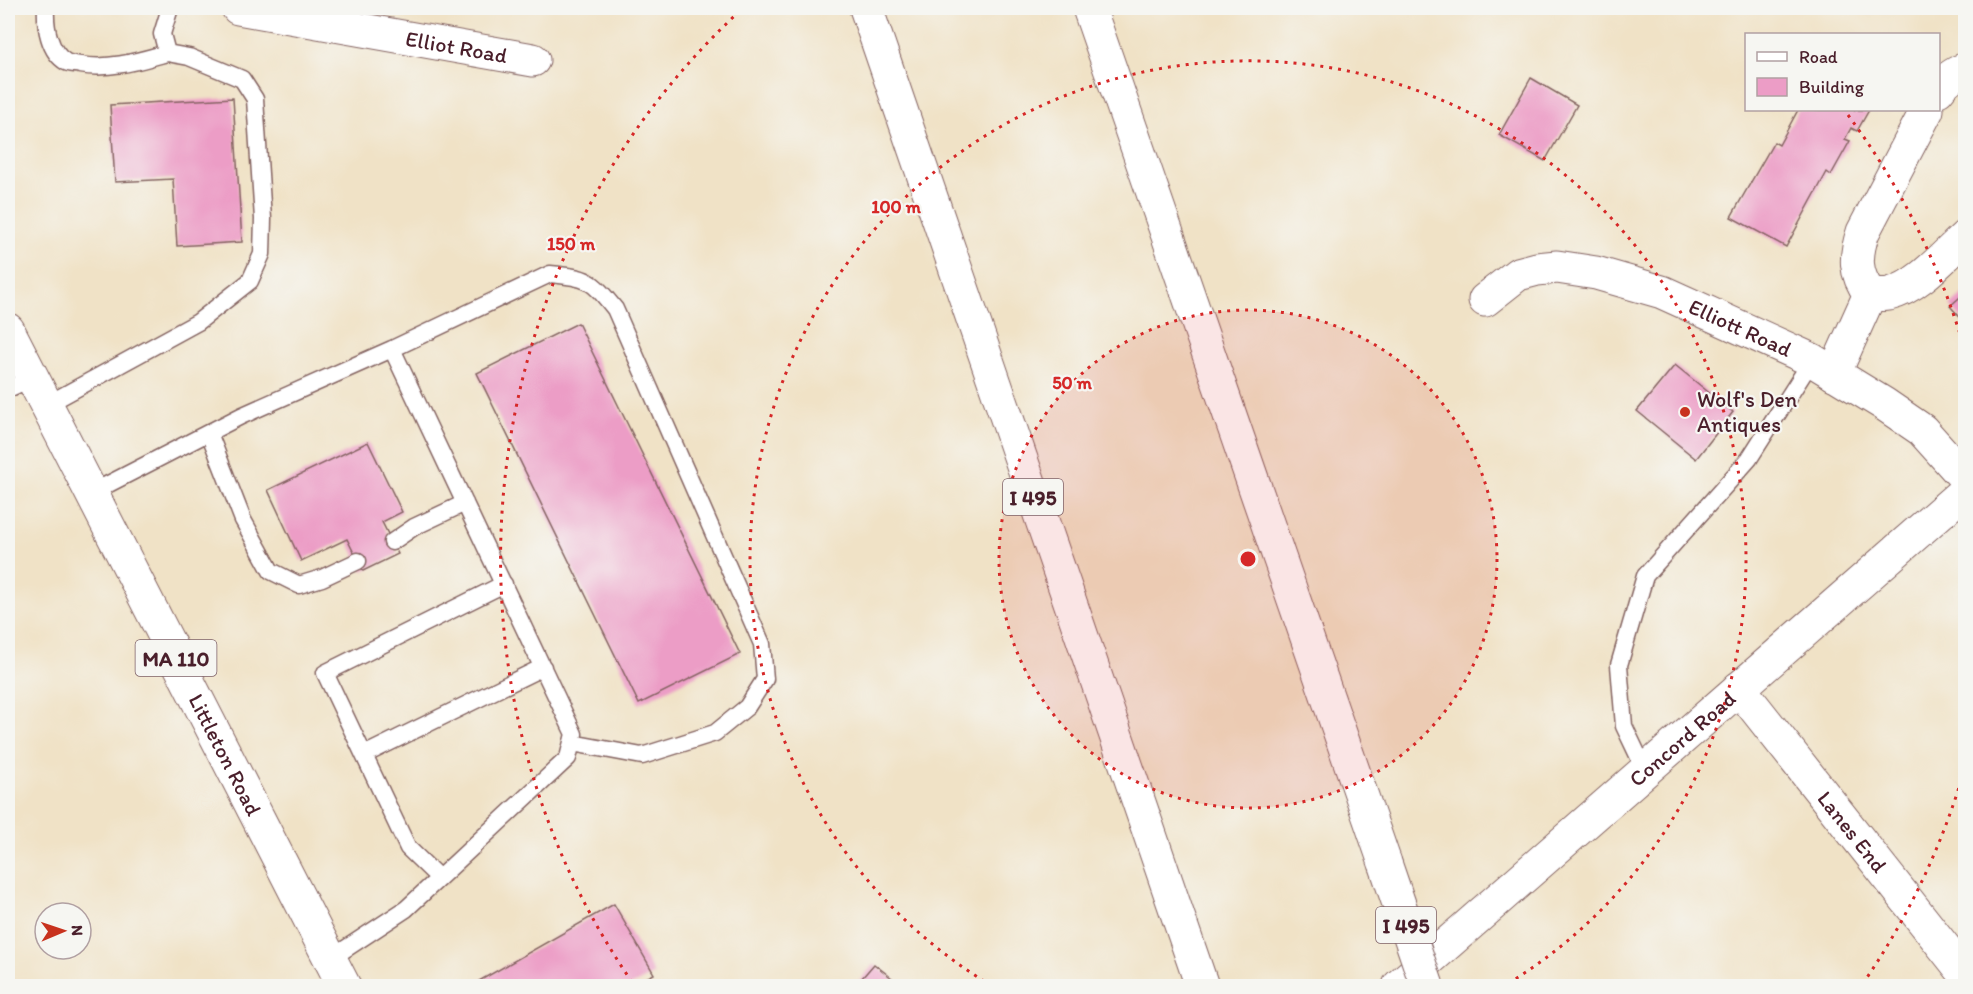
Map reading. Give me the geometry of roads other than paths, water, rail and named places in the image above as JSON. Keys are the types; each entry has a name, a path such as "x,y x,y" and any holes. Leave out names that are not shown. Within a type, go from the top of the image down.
{"main road":[{"name":"Elliot Road","path":"238,8 533,60"},
{"name":"I 495","path":"866,8 1202,987"},
{"name":"I 495","path":"1089,8 1427,987"},
{"path":"1940,88 1957,72 1965,69"},
{"path":"1870,294 1860,281 1857,248 1863,232 1926,111"},
{"path":"1870,294 1887,294 1903,289 1918,279 1965,236"},
{"name":"Elliott Road","path":"1485,300 1518,274 1557,267 1596,273 1662,292 1823,367 1922,430 1965,479"},
{"path":"1823,367 1870,294"},
{"name":"Littleton Road","path":"8,330 28,391 91,493 337,973"},
{"name":"Concord Road","path":"1399,987 1965,490"},
{"name":"Lanes End","path":"1739,688 1965,975"}],"lane":[{"path":"28,391 198,322 250,281 262,254 263,219 255,99 242,79 189,57 167,53 121,66 93,67 67,62 52,45 46,8"},
{"path":"167,53 162,34 170,8"},
{"path":"91,493 241,416 392,349 550,274 578,277 596,285 615,309 762,644 765,679 747,707 715,733 642,756 572,743"},
{"path":"337,973 568,758 574,734 392,349"},
{"path":"1645,770 1624,726 1619,665 1645,576 1749,459 1823,367"},
{"path":"209,433 243,520 271,571 299,585 322,578 358,561"},
{"path":"392,542 414,527 465,503"},
{"path":"439,878 408,848 326,673 504,584"},
{"path":"364,755 543,667"}],"place":[{"name":"Wolf's Den Antiques","path":"1685,412"}]}
